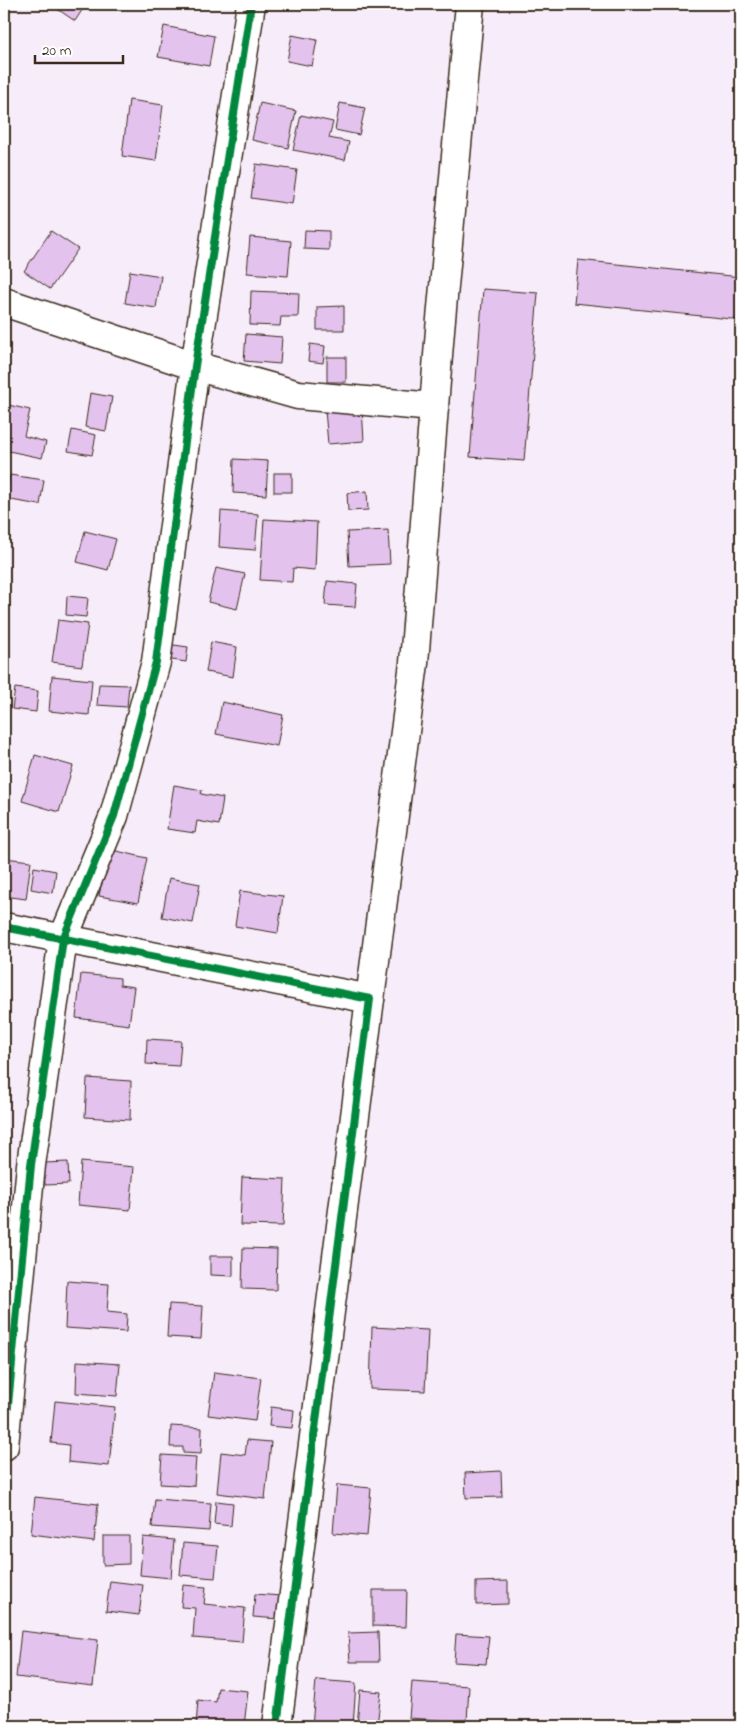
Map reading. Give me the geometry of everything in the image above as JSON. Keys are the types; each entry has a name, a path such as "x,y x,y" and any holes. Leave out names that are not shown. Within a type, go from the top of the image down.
{"street":[{"path":"4,1446 31,1165 63,940 114,816 156,662 196,366 251,4"},
{"path":"277,1726 414,664 434,407 470,4"},
{"path":"4,302 196,366 298,396 434,407"},
{"path":"4,927 370,999"}],"building":[{"path":"50,4 86,4 75,21"},
{"path":"164,26 214,36 209,66 158,57"},
{"path":"292,35 317,40 312,66 287,61"},
{"path":"129,100 163,105 156,161 122,156"},
{"path":"260,103 296,111 288,148 252,140"},
{"path":"340,103 365,108 359,135 335,130"},
{"path":"301,115 333,122 329,138 349,142 345,160 293,150"},
{"path":"256,164 297,170 292,204 251,198"},
{"path":"305,230 329,231 329,250 304,249"},
{"path":"51,231 78,249 50,289 24,271"},
{"path":"250,237 291,241 288,276 247,273"},
{"path":"578,260 741,277 741,320 574,303"},
{"path":"130,271 161,276 156,308 125,303"},
{"path":"483,289 538,293 524,461 470,457"},
{"path":"251,291 299,293 298,317 281,317 280,326 250,325"},
{"path":"344,306 344,330 317,330 317,307"},
{"path":"246,334 282,337 280,364 244,361"},
{"path":"310,344 325,346 323,363 308,361"},
{"path":"327,357 346,357 346,382 327,382"},
{"path":"90,393 112,397 106,431 85,427"},
{"path":"4,404 30,410 24,436 46,442 42,458 4,450"},
{"path":"362,408 364,441 328,444 325,410"},
{"path":"72,430 96,435 92,455 68,451"},
{"path":"234,459 268,461 266,495 233,493"},
{"path":"274,473 292,473 292,492 274,492"},
{"path":"10,475 44,480 40,505 5,499"},
{"path":"367,491 368,510 348,511 347,493"},
{"path":"221,511 258,514 255,550 219,547"},
{"path":"264,519 317,522 315,570 293,568 292,582 260,580"},
{"path":"388,530 390,564 349,566 347,532"},
{"path":"85,531 116,539 108,570 77,562"},
{"path":"216,568 245,574 237,609 208,602"},
{"path":"327,581 357,584 355,607 325,605"},
{"path":"67,596 88,598 86,617 66,615"},
{"path":"58,620 88,624 82,666 52,662"},
{"path":"211,642 237,647 233,677 206,672"},
{"path":"167,644 188,647 186,662 165,659"},
{"path":"52,676 92,680 89,715 49,711"},
{"path":"99,684 129,685 127,707 97,705"},
{"path":"15,688 38,691 36,712 12,709"},
{"path":"222,702 283,715 277,746 216,734"},
{"path":"35,755 73,766 59,812 22,801"},
{"path":"174,785 202,790 201,794 223,798 219,825 197,821 195,833 167,829"},
{"path":"108,849 147,858 138,903 99,896"},
{"path":"4,858 31,861 26,899 4,896"},
{"path":"34,867 56,871 53,893 31,889"},
{"path":"169,878 200,884 193,923 162,917"},
{"path":"240,891 283,896 278,933 235,926"},
{"path":"81,974 120,978 120,985 134,987 129,1025 76,1018"},
{"path":"147,1039 181,1041 179,1066 146,1064"},
{"path":"87,1078 131,1081 130,1120 85,1117"},
{"path":"68,1162 69,1184 45,1185 44,1163"},
{"path":"81,1162 134,1167 130,1210 78,1205"},
{"path":"242,1177 285,1179 283,1226 240,1225"},
{"path":"243,1248 277,1249 276,1290 242,1289"},
{"path":"210,1256 233,1256 233,1276 210,1275"},
{"path":"67,1281 109,1284 107,1312 127,1314 126,1332 65,1328"},
{"path":"169,1304 203,1306 201,1339 167,1337"},
{"path":"372,1327 428,1330 425,1391 370,1389"},
{"path":"77,1361 120,1364 117,1396 76,1393"},
{"path":"214,1372 261,1378 255,1421 208,1415"},
{"path":"55,1401 115,1407 109,1466 68,1462 69,1445 51,1443"},
{"path":"271,1407 294,1410 292,1428 269,1426"},
{"path":"171,1426 202,1428 201,1454 183,1453 183,1447 170,1447"},
{"path":"247,1440 271,1442 265,1499 217,1493 221,1452 245,1455"},
{"path":"162,1455 196,1457 194,1486 160,1484"},
{"path":"501,1471 502,1497 466,1498 465,1473"},
{"path":"337,1485 371,1488 367,1536 333,1533"},
{"path":"35,1497 98,1504 94,1542 31,1534"},
{"path":"155,1499 211,1503 209,1531 152,1527"},
{"path":"216,1501 233,1503 231,1526 214,1524"},
{"path":"103,1536 129,1536 129,1564 103,1565"},
{"path":"143,1537 174,1540 171,1578 140,1575"},
{"path":"183,1543 218,1546 215,1578 180,1575"},
{"path":"110,1581 143,1585 139,1615 106,1611"},
{"path":"508,1581 508,1604 476,1605 476,1582"},
{"path":"183,1585 206,1587 204,1604 245,1608 242,1642 193,1638 195,1608 181,1607"},
{"path":"373,1590 407,1590 406,1627 373,1626"},
{"path":"255,1594 281,1596 279,1619 253,1617"},
{"path":"21,1631 98,1640 93,1686 16,1677"},
{"path":"378,1632 379,1662 350,1662 348,1633"},
{"path":"456,1634 489,1636 486,1664 454,1662"},
{"path":"316,1680 356,1683 353,1726 312,1726"},
{"path":"412,1682 469,1686 467,1722 409,1718"},
{"path":"218,1688 248,1691 244,1726 196,1726 198,1700 216,1702"},
{"path":"360,1690 381,1692 377,1726 357,1726"}],"cycle path":[{"path":"4,1446 31,1165 63,939 114,816 156,662 195,366 251,4"},
{"path":"4,927 370,999 277,1726"}]}
